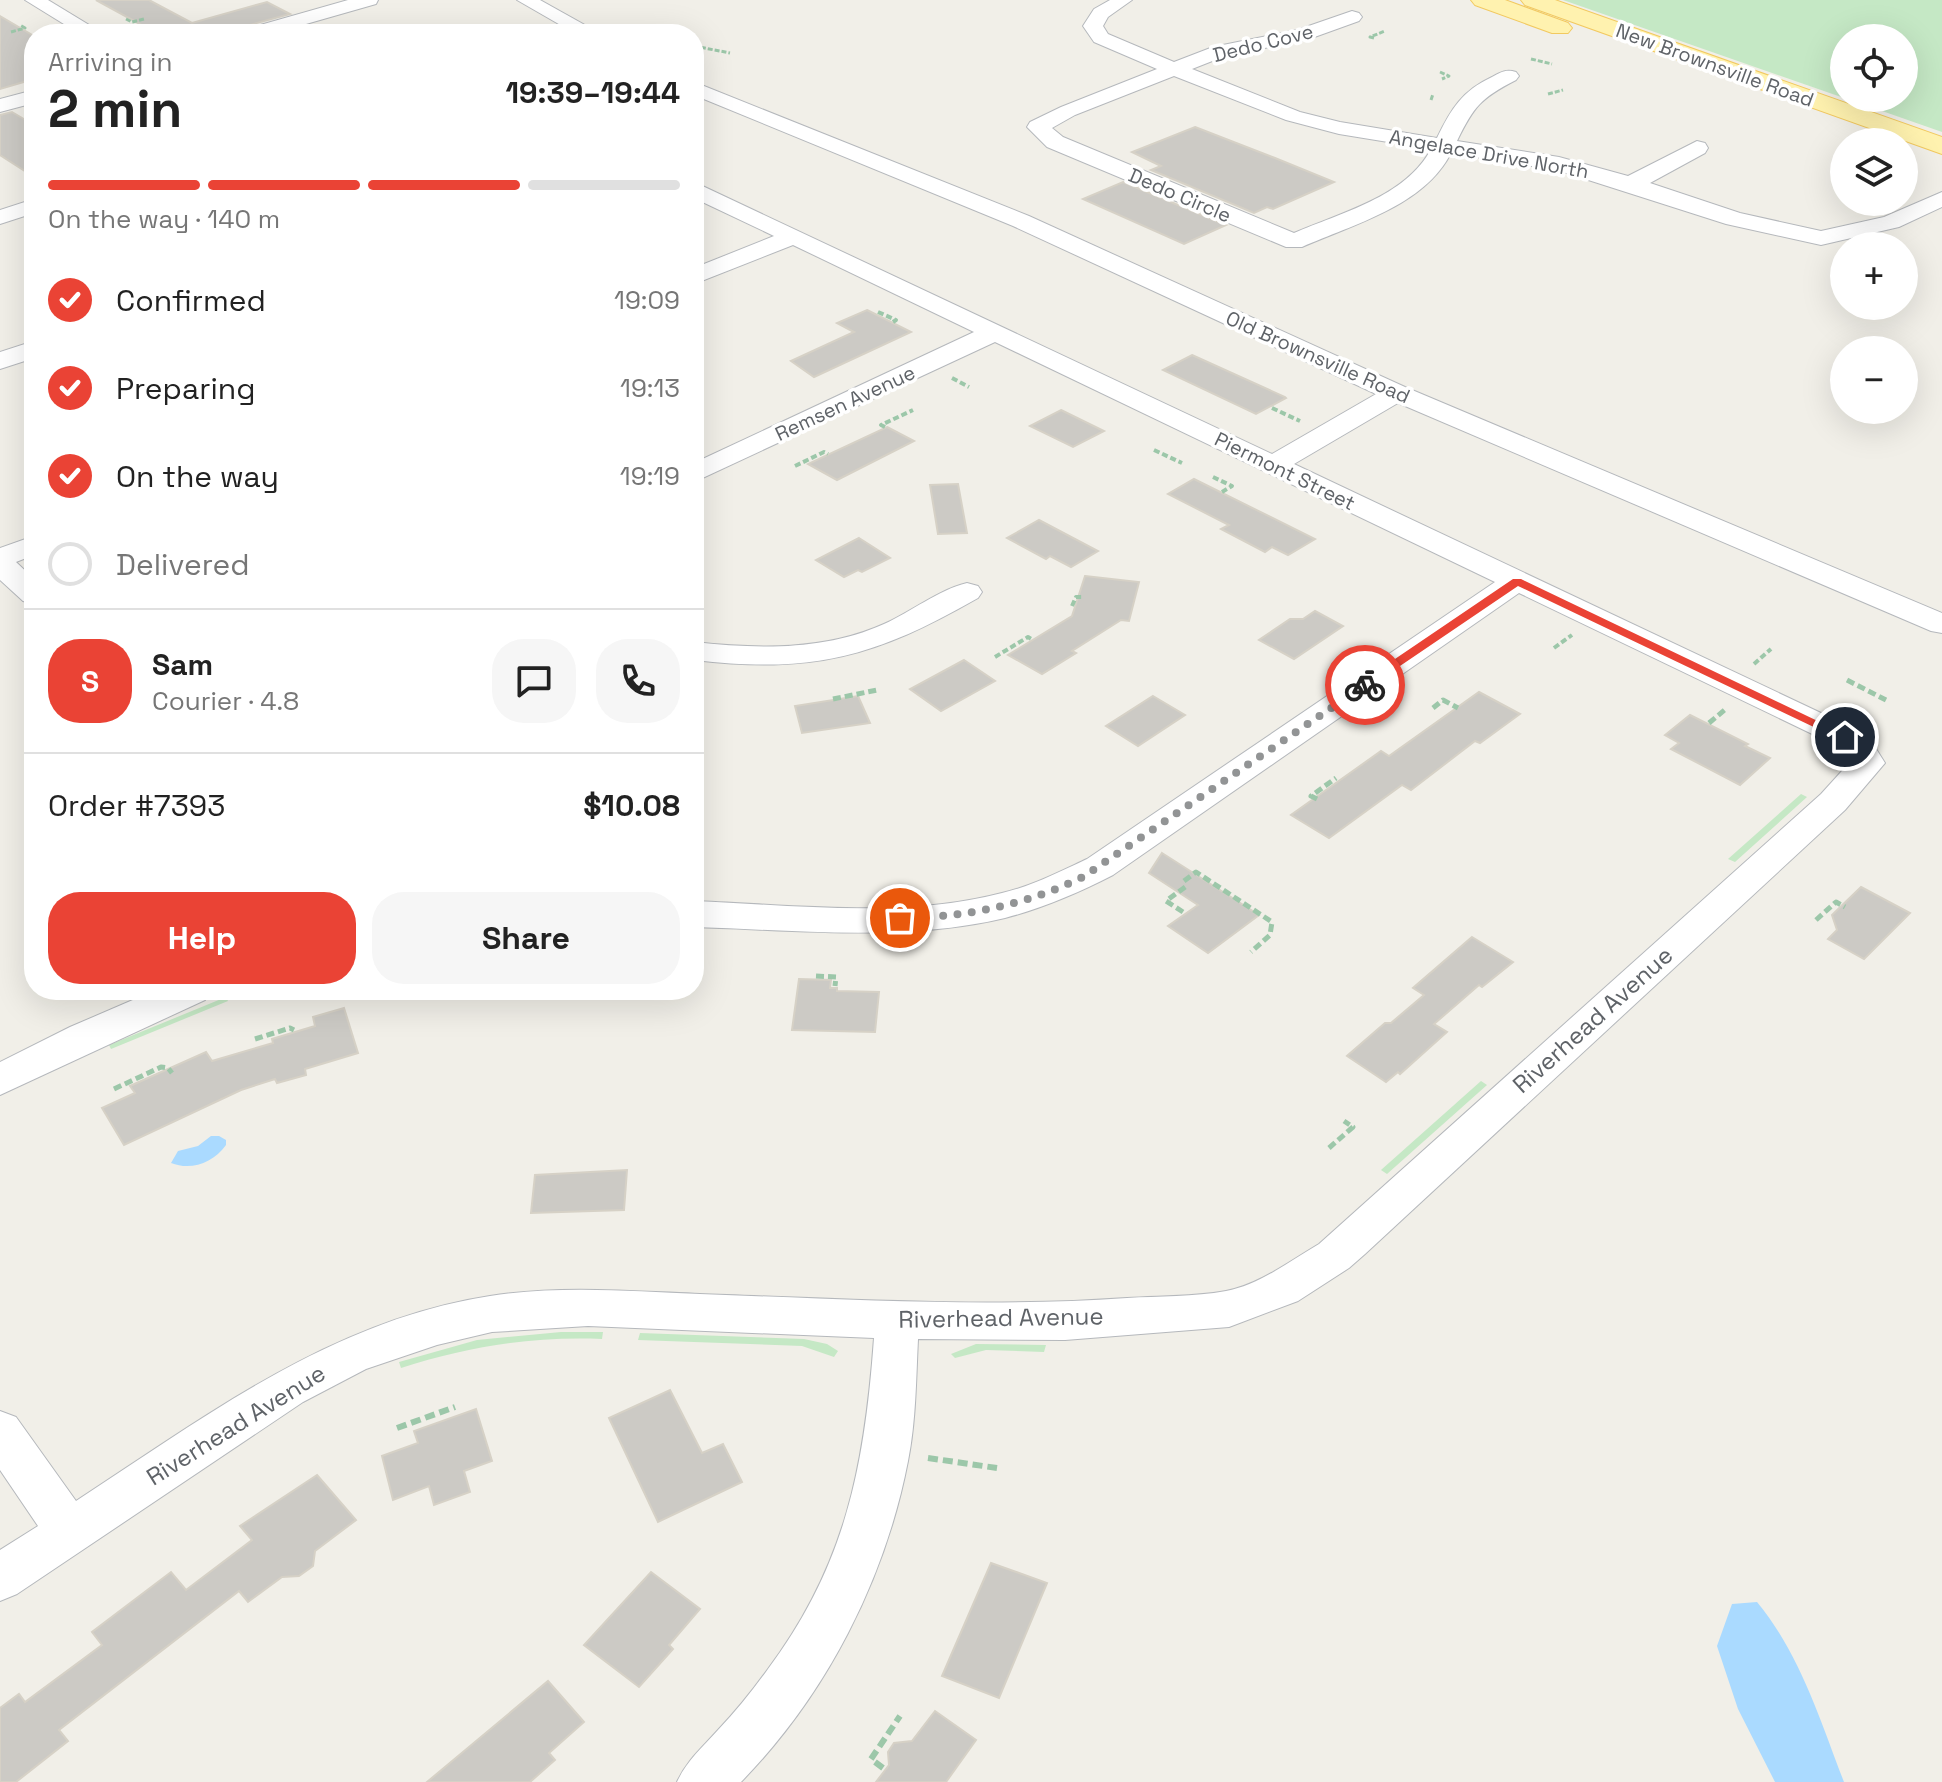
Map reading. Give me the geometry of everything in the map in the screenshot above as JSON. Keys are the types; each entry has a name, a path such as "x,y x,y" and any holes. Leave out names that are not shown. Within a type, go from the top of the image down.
{"main road":[{"name":"New Brownsville Road","path":"1483,0 1837,128"},
{"name":"New Brownsville Road","path":"1533,0 1942,146"},
{"path":"1918,157 1942,166"}],"street":[{"path":"34,0 76,24"},
{"path":"280,24 343,3 369,0"},
{"path":"526,0 572,24"},
{"name":"Angelace Drive North","path":"1123,0 1101,13 1093,26 1101,38 1293,116 1339,128 1542,160 1631,184 1734,219 1821,238 1891,222 1942,199"},
{"name":"Dedo Cove","path":"1174,69 1225,49 1291,38 1352,17"},
{"name":"Dedo Circle","path":"1174,69 1068,111 1038,127 1055,142 1294,242 1407,191 1434,164 1442,145"},
{"path":"1442,145 1471,98 1509,76"},
{"name":"Old Brownsville Road","path":"704,93 1021,221 1396,393 1942,624"},
{"path":"0,106 24,99"},
{"path":"704,109 724,102"},
{"path":"1631,184 1697,148"},
{"name":"Piermont Street","path":"704,194 1845,737 1861,751 1868,763"},
{"path":"0,217 24,209"},
{"path":"704,273 793,237"},
{"name":"Remsen Avenue","path":"704,469 995,332"},
{"path":"0,361 24,353"},
{"path":"1273,465 1396,393"},
{"path":"24,550 0,561 24,585"},
{"path":"704,914 878,919 946,916 1010,906 1058,889 1100,867 1517,581"},
{"path":"704,652 793,655 863,643 911,623 967,592"},
{"name":"Riverhead Avenue","path":"0,1578 287,1388 351,1355 437,1326 492,1314 588,1308 897,1320 1065,1321 1229,1309 1283,1288 1334,1256 1350,1242 1833,802 1868,763"},
{"path":"0,1080 84,1037 169,1000"},
{"path":"704,1782 757,1725 801,1664 821,1632 860,1549 885,1457 897,1320"},
{"path":"0,1431 70,1532"}],"path":[{"path":"126,19 132,22 144,19"},
{"path":"20,25 24,27"},
{"path":"11,32 24,28"},
{"path":"1374,38 1370,37 1385,31"},
{"path":"704,48 730,53"},
{"path":"1531,59 1552,64"},
{"path":"1440,72 1449,76 1442,79"},
{"path":"1548,94 1563,90"},
{"path":"1431,100 1433,94"},
{"path":"878,312 896,320 893,322"},
{"path":"1272,408 1302,423"},
{"path":"885,427 881,425 913,410"},
{"path":"1154,450 1182,463"},
{"path":"795,466 824,452 828,454"},
{"path":"1213,477 1232,486 1222,492"},
{"path":"1072,606 1076,597 1084,597"},
{"path":"1554,648 1579,630"},
{"path":"995,657 1028,637 1033,640"},
{"path":"1746,671 1771,649"},
{"path":"1847,680 1886,700"},
{"path":"833,699 877,690"},
{"path":"1433,708 1443,700 1458,708"},
{"path":"1709,723 1732,704"},
{"path":"1317,799 1311,796 1336,778"},
{"path":"1183,912 1166,901 1196,872 1272,922 1268,939 1251,952"},
{"path":"1816,920 1836,902 1845,907"},
{"path":"816,976 836,977 835,986"},
{"path":"255,1039 290,1028 294,1030"},
{"path":"114,1089 161,1067 168,1068 172,1073"},
{"path":"1329,1148 1353,1127 1344,1121"},
{"path":"397,1428 455,1407"},
{"path":"928,1458 997,1468"},
{"path":"883,1768 871,1759 900,1716"}],"green space":[{"path":"1563,0 1942,0 1942,132 1885,112 1918,112 1918,24 1830,24 1830,93"},
{"path":"1801,794 1807,797 1735,862 1728,859"},
{"path":"219,1000 228,1001 111,1049 109,1045"},
{"path":"1481,1081 1487,1085 1387,1174 1381,1170"},
{"path":"561,1332 603,1332 602,1339 525,1341 450,1354 401,1368 399,1362 477,1340"},
{"path":"640,1333 804,1339 827,1344 838,1351 834,1357 802,1346 638,1340"},
{"path":"976,1344 1046,1345 1044,1352 986,1350 955,1358 951,1354"}],"water":[{"path":"211,1136 226,1140 226,1145 215,1157 194,1166 171,1163 178,1151 198,1146"},
{"path":"1757,1602 1797,1665 1844,1782 1775,1782 1738,1709 1717,1646 1732,1604"}],"building":[{"path":"96,0 149,0 192,23 267,2 290,14 253,24 140,24"},
{"path":"0,16 24,30 24,82 0,89"},
{"path":"12,112 24,119 24,171 0,155 0,115"},
{"path":"1195,127 1334,182 1273,209 1267,207 1254,213 1151,170 1161,166 1132,152"},
{"path":"1123,182 1226,225 1184,244 1083,199"},
{"path":"867,310 911,332 814,377 791,361 854,332 837,323"},
{"path":"1192,355 1286,398 1256,414 1163,370"},
{"path":"1061,410 1104,431 1073,447 1030,426"},
{"path":"887,427 914,441 837,480 808,464"},
{"path":"1194,479 1315,539 1288,555 1272,547 1265,552 1221,529 1229,525 1168,494"},
{"path":"958,484 967,533 938,534 930,485"},
{"path":"1039,520 1098,551 1071,567 1050,556 1046,559 1007,538"},
{"path":"859,538 890,558 844,577 816,560"},
{"path":"1085,576 1139,582 1129,621 1121,620 1042,674 1008,655 1072,616"},
{"path":"1315,611 1343,626 1294,659 1259,640 1290,619 1303,619"},
{"path":"964,660 995,681 941,711 910,689"},
{"path":"1479,692 1520,714 1480,743 1475,741 1411,790 1402,785 1329,838 1291,815 1381,751 1389,756"},
{"path":"858,696 870,723 802,733 795,706"},
{"path":"1153,696 1185,715 1138,746 1106,726"},
{"path":"1690,715 1770,758 1740,785 1671,749 1679,743 1665,735"},
{"path":"1162,853 1259,915 1208,953 1168,926 1198,905 1149,873"},
{"path":"1861,887 1910,913 1864,959 1828,939 1837,930 1832,915"},
{"path":"1472,937 1513,962 1482,987 1479,985 1434,1024 1447,1032 1400,1074 1398,1072 1386,1082 1347,1056 1424,995 1413,988"},
{"path":"799,979 831,980 830,988 837,988 837,991 879,992 875,1032 792,1030"},
{"path":"344,1008 358,1053 305,1069 306,1075 277,1083 275,1079 241,1090 124,1145 102,1108 135,1093 130,1086 206,1052 212,1061 273,1043 272,1039 315,1026 313,1017"},
{"path":"627,1170 624,1210 531,1213 535,1175"},
{"path":"670,1390 702,1453 723,1444 742,1482 658,1522 609,1418"},
{"path":"476,1409 492,1461 464,1471 470,1492 434,1505 429,1486 393,1500 382,1456 418,1443 414,1431"},
{"path":"317,1475 356,1520 315,1551 313,1566 299,1576 282,1577 248,1602 239,1591 59,1730 68,1741 16,1782 0,1782 0,1708 19,1694 25,1702 102,1645 92,1632 171,1572 186,1590 252,1540 240,1526"},
{"path":"991,1563 1047,1583 999,1698 942,1676"},
{"path":"651,1572 700,1609 669,1645 673,1649 639,1687 584,1645"},
{"path":"548,1681 584,1722 549,1753 555,1760 530,1782 427,1782"},
{"path":"935,1711 976,1740 946,1782 876,1782 889,1765 888,1752 894,1743 912,1741"}],"way so far":[{"path":"900,918 981,913 1031,900 1083,877 1365,685"}],"route":[{"path":"1365,685 1517,581 1845,737"}]}
